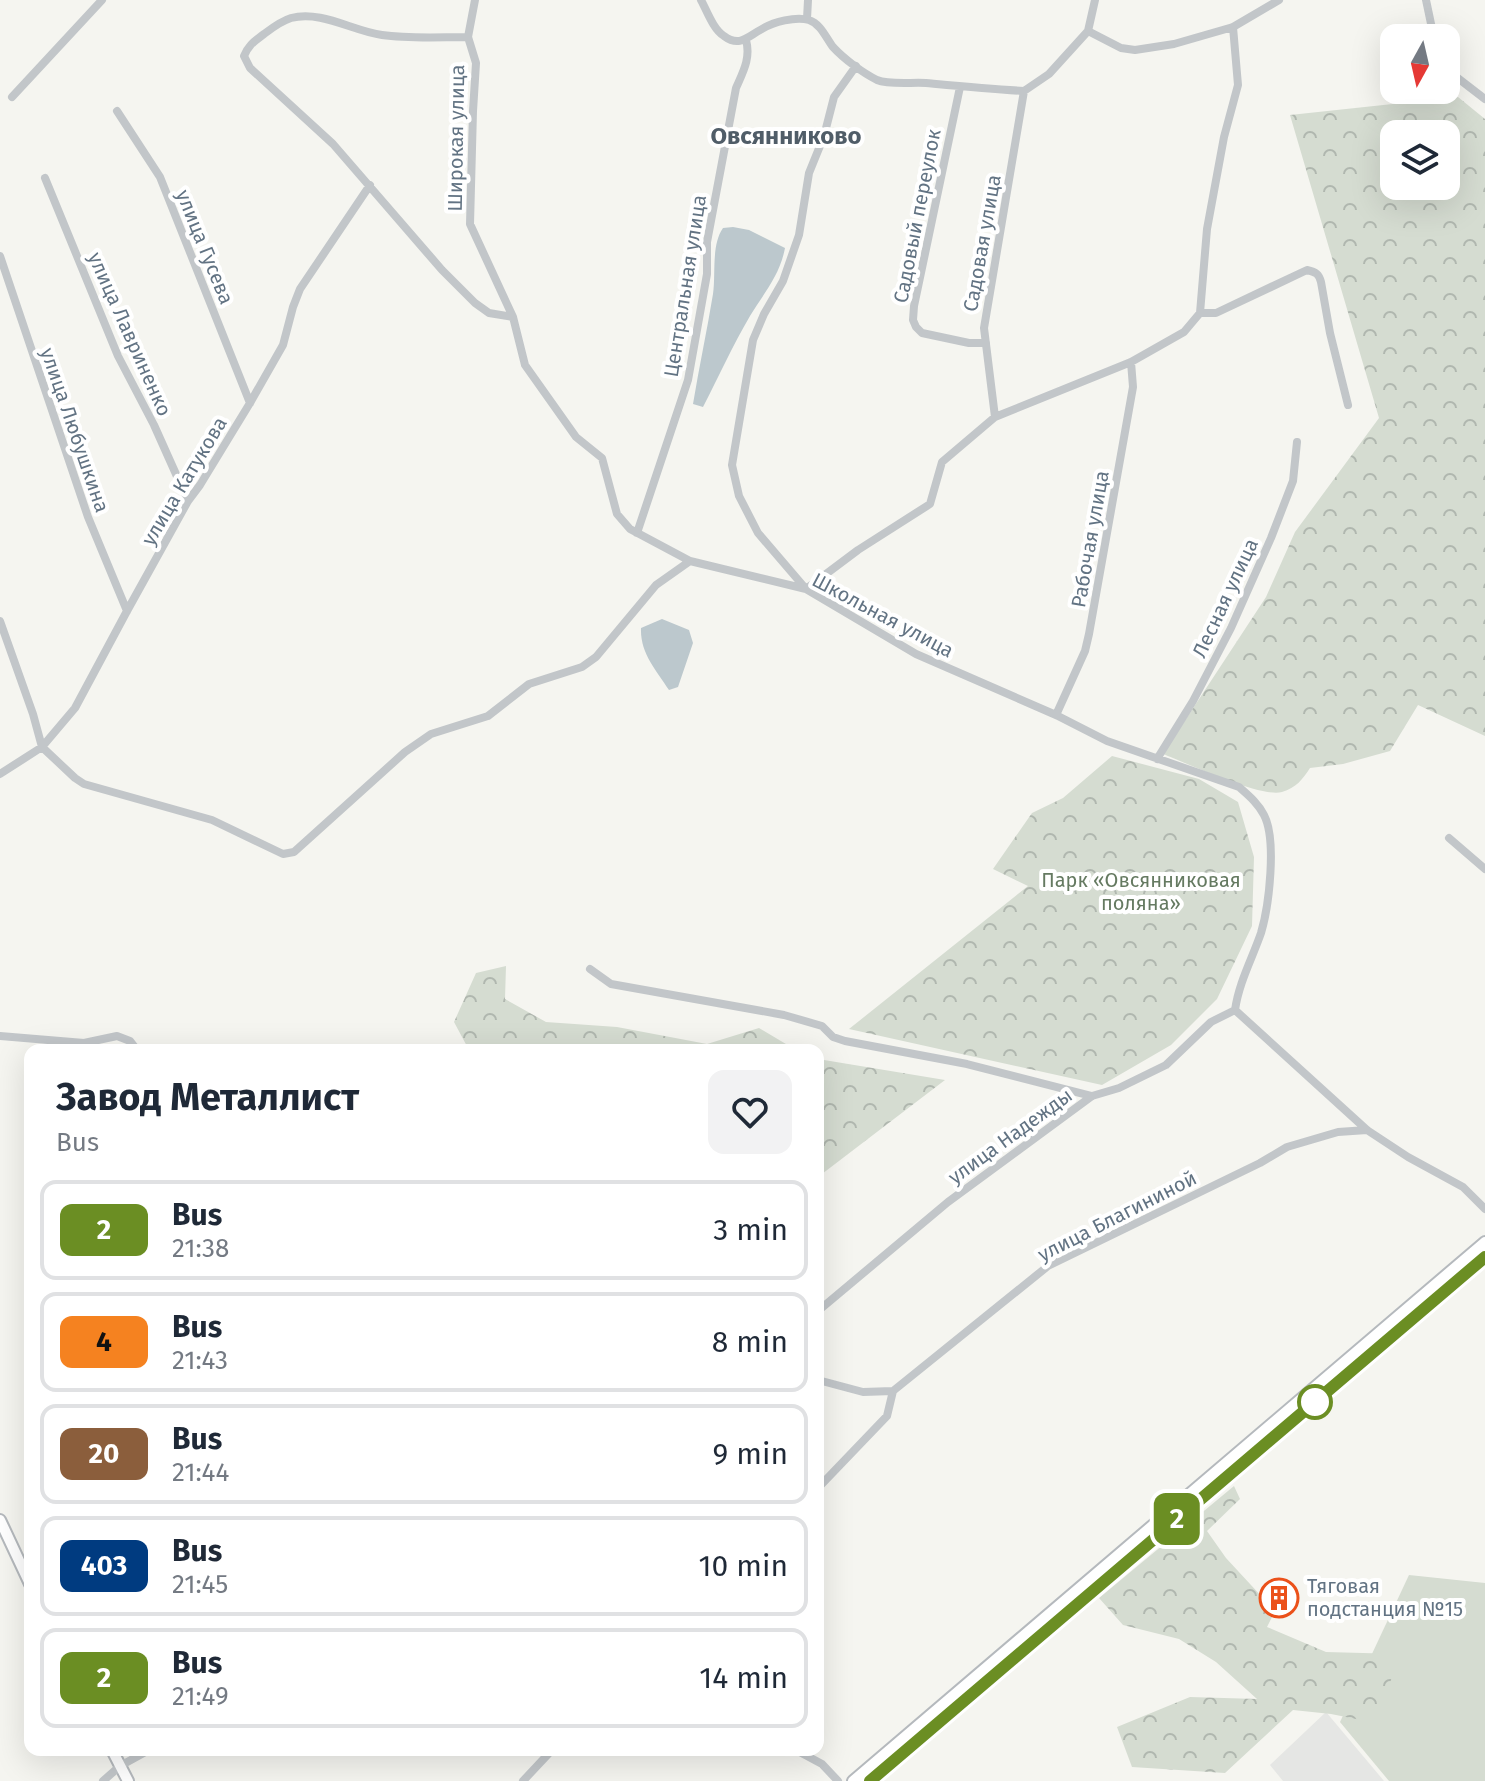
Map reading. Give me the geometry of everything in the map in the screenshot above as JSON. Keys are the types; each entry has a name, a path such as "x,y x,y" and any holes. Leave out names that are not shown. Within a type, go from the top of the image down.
{"main road":[{"path":"853,1781 1485,1242"},
{"path":"869,1781 1485,1257"},
{"path":"0,1520 24,1571"},
{"path":"115,1756 128,1781"}],"street":[{"path":"12,97 102,0"},
{"path":"468,37 475,0"},
{"path":"701,0 722,35 739,41 782,21 807,19 817,25 834,48 880,81 1024,91 1049,74 1088,31 1095,0"},
{"path":"807,19 808,0"},
{"path":"1088,31 1121,48 1135,50 1174,44 1233,27 1279,0"},
{"path":"1426,0 1431,24"},
{"name":"Широкая улица","path":"370,185 333,144 250,68 244,56 248,45 290,18 302,17 399,37 468,37 476,63 470,224 513,317 525,365 576,437 602,458 617,514 637,533"},
{"path":"856,66 834,97 824,136 809,173 799,235 783,281 753,340 732,465 739,496 758,533 806,589 858,550 930,504 942,462 995,417 1131,362 1184,332 1200,313 1207,229 1224,137 1238,85 1233,27"},
{"name":"Центральная улица","path":"637,533 688,380 707,274 707,242 736,88 746,67 749,50 746,40"},
{"path":"1460,80 1485,99"},
{"name":"Садовый переулок","path":"960,87 913,320 922,333 969,343 986,343"},
{"name":"Садовая улица","path":"995,417 984,328 1024,91"},
{"name":"улица Гусева","path":"117,111 160,177 250,403"},
{"name":"улица Лавриненко","path":"45,178 118,356 154,425 188,501"},
{"path":"370,185 442,270 475,303 489,313 513,317"},
{"name":"улица Катукова","path":"0,774 42,747 75,708 188,501 283,345 300,289 370,185"},
{"name":"улица Любушкина","path":"0,256 88,517 127,611"},
{"path":"1200,313 1216,313 1307,270 1315,272 1321,282 1348,405"},
{"name":"Рабочая улица","path":"1056,715 1085,651 1089,634 1133,387 1131,362"},
{"name":"Лесная улица","path":"1157,759 1206,677 1271,538 1293,481 1297,442"},
{"name":"Школьная улица","path":"637,533 690,561 806,589 916,654 1056,715 1107,741 1239,787 1254,800 1265,817 1271,843 1271,864 1261,931 1238,989 1235,1010"},
{"path":"0,621 42,747 75,778 84,784 212,820 283,854 294,852 405,752 431,734 488,716 529,684 582,667 596,657 656,585 690,561"},
{"path":"0,654 9,650"},
{"path":"1449,838 1485,869"},
{"path":"590,969 611,984 784,1015 822,1026 833,1037 845,1041 967,1064 1092,1096"},
{"path":"1235,1010 1367,1130 1463,1187 1485,1209"},
{"name":"улица Надежды","path":"824,1306 948,1202 1092,1096 1119,1088 1166,1065 1211,1022 1235,1010"},
{"path":"0,1036 84,1043 117,1036 132,1044"},
{"name":"улица Благининой","path":"824,1482 887,1416 893,1391 1048,1266 1287,1147 1338,1132 1367,1130"},
{"path":"824,1382 863,1392 893,1391"},
{"path":"103,1781 138,1756"},
{"path":"523,1781 546,1756"},
{"path":"807,1756 822,1764 838,1781"}],"shaded area":[{"path":"723,228 749,230 785,248 775,275 703,407 693,404 713,294 715,251"},
{"path":"662,619 689,630 693,643 678,687 669,690 650,661 641,637 641,628"},
{"path":"1326,1712 1384,1781 1283,1781 1270,1765"}],"green space":[{"path":"1460,99 1485,119 1485,736 1418,705 1390,751 1343,764 1310,768 1302,779 1282,792 1241,785 1163,754 1266,597 1295,532 1379,418 1290,115 1393,104 1460,104"},
{"name":"Парк «Овсянниковая поляна»","path":"1112,756 1199,779 1238,802 1254,857 1252,926 1217,999 1171,1045 1102,1085 849,1029 1028,886 993,869 1032,813 1063,798"},
{"path":"506,966 505,999 546,1022 617,1027 707,1044 466,1044 454,1022 476,973"},
{"path":"759,1028 786,1044 707,1044"},
{"path":"824,1060 945,1080 824,1172"},
{"path":"1234,1486 1240,1499 1207,1531 1226,1558 1275,1611 1267,1627 1326,1652 1400,1654 1376,1723 1293,1710 1225,1773 1132,1767 1117,1727 1190,1697 1257,1699 1216,1662 1179,1639 1123,1625 1099,1598"},
{"path":"1409,1575 1485,1583 1485,1781 1389,1781 1340,1722"}],"bus line":[{"name":"2","path":"870,1781 1485,1257"}],"place":[{"name":"Тяговая подстанция №15","path":"1279,1598"}],"district":[{"name":"Овсянниково","path":"786,136"}]}
